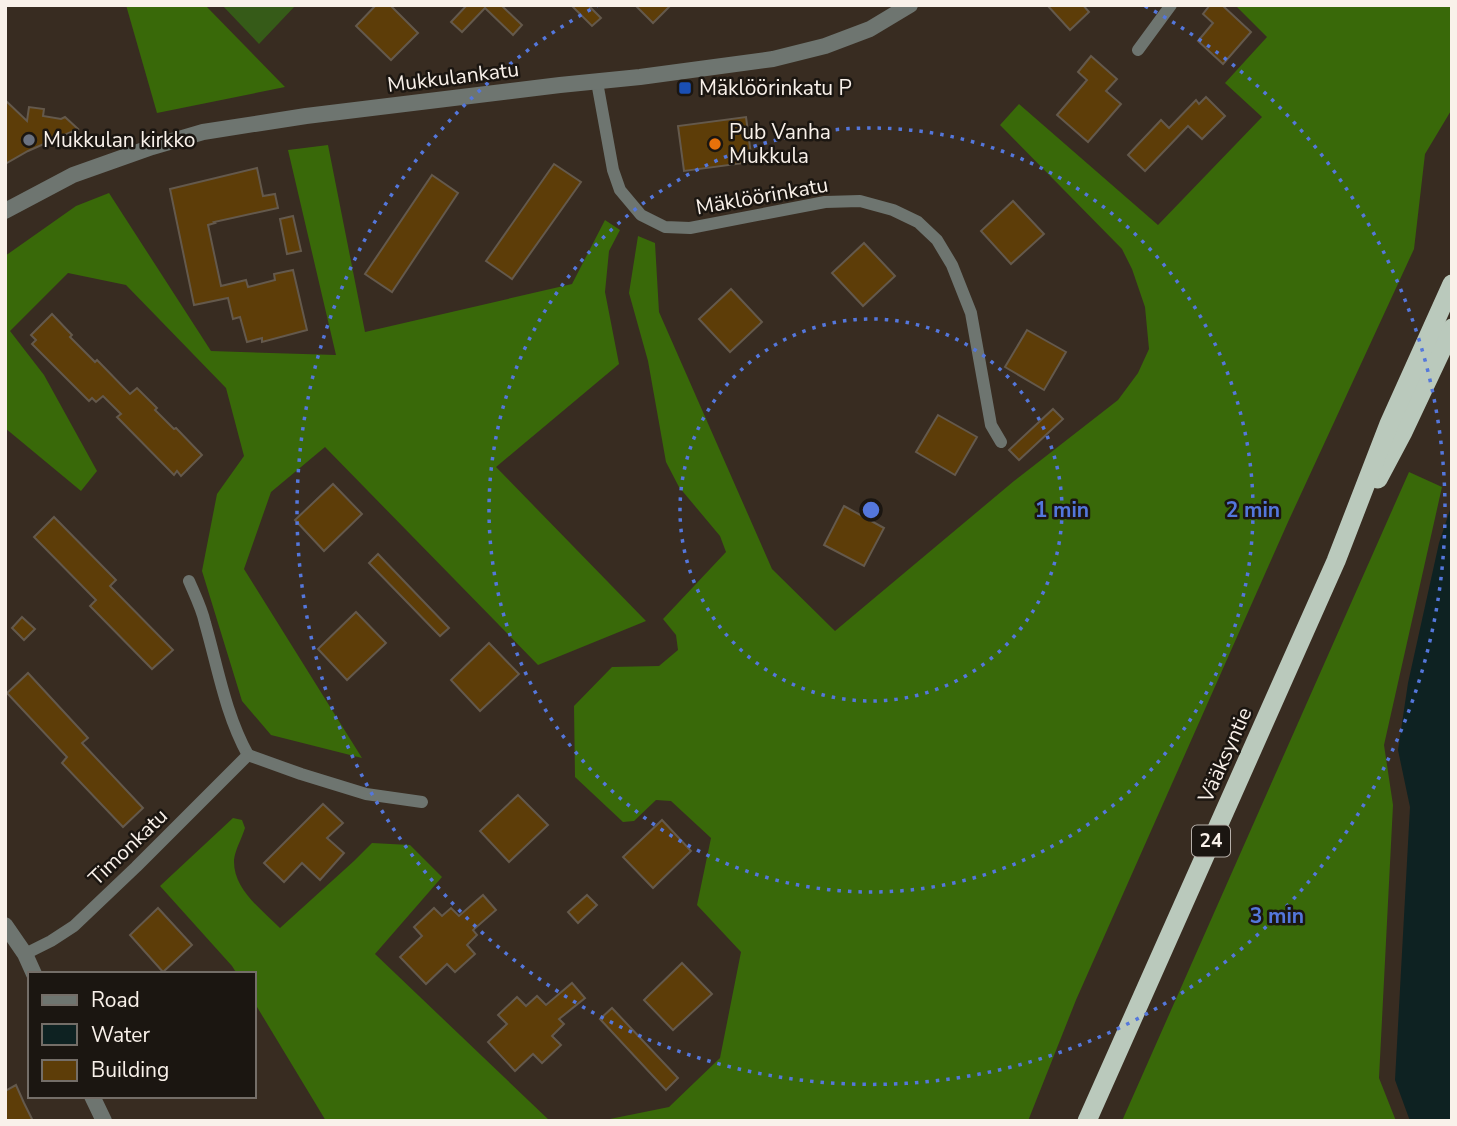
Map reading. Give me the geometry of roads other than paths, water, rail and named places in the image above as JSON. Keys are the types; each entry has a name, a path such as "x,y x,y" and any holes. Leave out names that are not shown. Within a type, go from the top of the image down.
{"highway":[{"name":"Vääksyntie","path":"1087,1121 1336,561 1388,424 1452,284"},
{"name":"Vääksyntie","path":"1336,561 1403,432 1452,328"}],"street":[{"name":"Mukkulankatu","path":"5,211 73,175 203,132 306,116 666,74 786,55 825,46 870,29 911,5"},
{"path":"1138,50 1171,5"},
{"name":"Mäklöörinkatu","path":"597,82 612,170 620,190 641,215 665,228 690,228 825,202 860,201 893,210 918,222 937,240 952,265 971,313 991,425 1001,442"},
{"path":"189,581 205,620 232,720 248,755 366,794 422,802"},
{"name":"Timonkatu","path":"25,954 74,926 248,755"},
{"path":"5,925 25,954 33,972"},
{"path":"93,1098 104,1121"}],"water":[{"path":"1452,504 1452,1121 1410,1121 1395,1080 1410,807 1398,750 1408,683 1439,543"}],"place":[{"name":"Mäklöörinkatu P","path":"685,88"},
{"name":"Mukkulan kirkko","path":"29,140"},
{"name":"Pub Vanha Mukkula","path":"715,144"}]}
